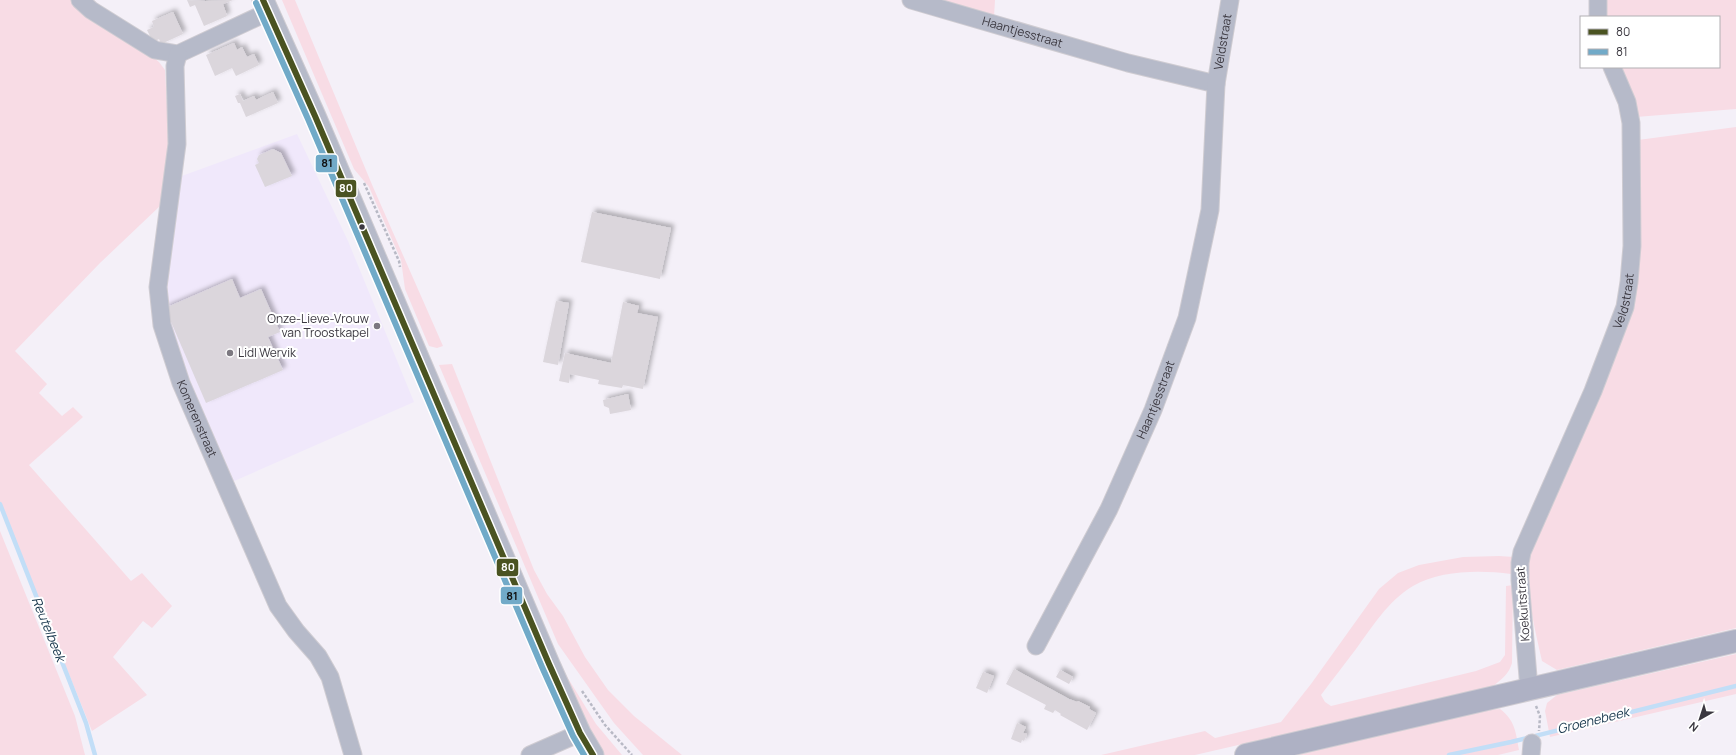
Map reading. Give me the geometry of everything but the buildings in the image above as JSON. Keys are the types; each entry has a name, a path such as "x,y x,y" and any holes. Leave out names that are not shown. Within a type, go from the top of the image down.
{"main road":[{"path":"1246,755 1736,641"}],"street":[{"path":"80,0 91,10 154,50 178,54 265,6 318,123 586,746 530,755"},
{"name":"Haantjesstraat","path":"911,0 1134,65"},
{"name":"Veldstraat","path":"1214,134 1216,84 1230,0"},
{"path":"1598,0 1598,16"},
{"name":"Komerenstraat","path":"178,54 175,66 177,144 158,287 162,325 180,383 278,606 296,631 318,656 330,677 353,755"},
{"name":"Veldstraat","path":"1134,65 1216,84"},
{"name":"Veldstraat","path":"1535,521 1593,391 1624,307 1629,282 1632,246 1631,123 1627,102 1612,68"},
{"name":"Haantjesstraat","path":"1036,646 1109,508 1153,410 1187,318 1210,210 1214,134"},
{"name":"Koekuitstraat","path":"1529,689 1520,563 1522,552 1535,521"}],"path":[{"path":"579,686 605,725 632,755"},
{"path":"1529,689 1540,716 1538,740 1531,749"}],"shaded area":[{"path":"0,0 71,0 142,48 159,62 165,70 169,144 160,206 100,263 15,351 47,384 39,393 62,416 73,407 83,417 29,465 131,581 142,573 172,606 152,628 143,621 113,657 147,695 92,731 0,504"},
{"path":"282,0 295,0 373,187 443,346 437,348 429,346 405,289 401,260 369,187 354,169"},
{"path":"932,0 995,0 994,17"},
{"path":"1603,0 1736,0 1736,109 1636,117 1617,68 1720,68 1720,16 1605,16"},
{"path":"1736,127 1736,628 1557,670 1542,661 1533,621 1529,593 1527,566 1528,553 1624,326 1638,140"},
{"path":"297,134 348,241 414,402 232,482 166,329 162,296 179,177"},
{"path":"452,364 534,570 547,594 563,616 585,657 608,690 634,716 682,755 643,755 614,723 558,644 439,365"},
{"path":"0,531 75,716 85,755 0,755"},
{"path":"1463,557 1514,557 1511,574 1461,572 1448,574 1424,581 1404,592 1381,615 1321,695 1325,702 1331,706 1476,671 1500,662 1505,655 1506,586 1513,585 1512,663 1507,673 1493,686 1195,755 1101,755 1205,731 1215,738 1281,722 1311,684 1379,589 1398,573 1419,565"},
{"path":"1736,654 1736,694 1550,737 1545,711 1547,703 1557,695"},
{"path":"563,670 596,724 622,755 603,755 561,671"},
{"path":"1500,709 1512,722 1516,732 1519,750 1498,755 1298,755 1487,710"}],"waterway":[{"name":"Reutelbeek","path":"0,504 86,723 95,755"},
{"name":"Groenebeek","path":"1449,755 1511,742 1736,686"}],"transit line":[{"name":"80","path":"263,0 315,116 549,664 580,733 593,755"},
{"name":"81","path":"256,3 308,119 542,667 573,736 584,755"}],"place":[{"name":"Onze-Lieve-Vrouw van Troostkapel","path":"377,326"},
{"name":"Lidl Wervik","path":"230,353"}]}
